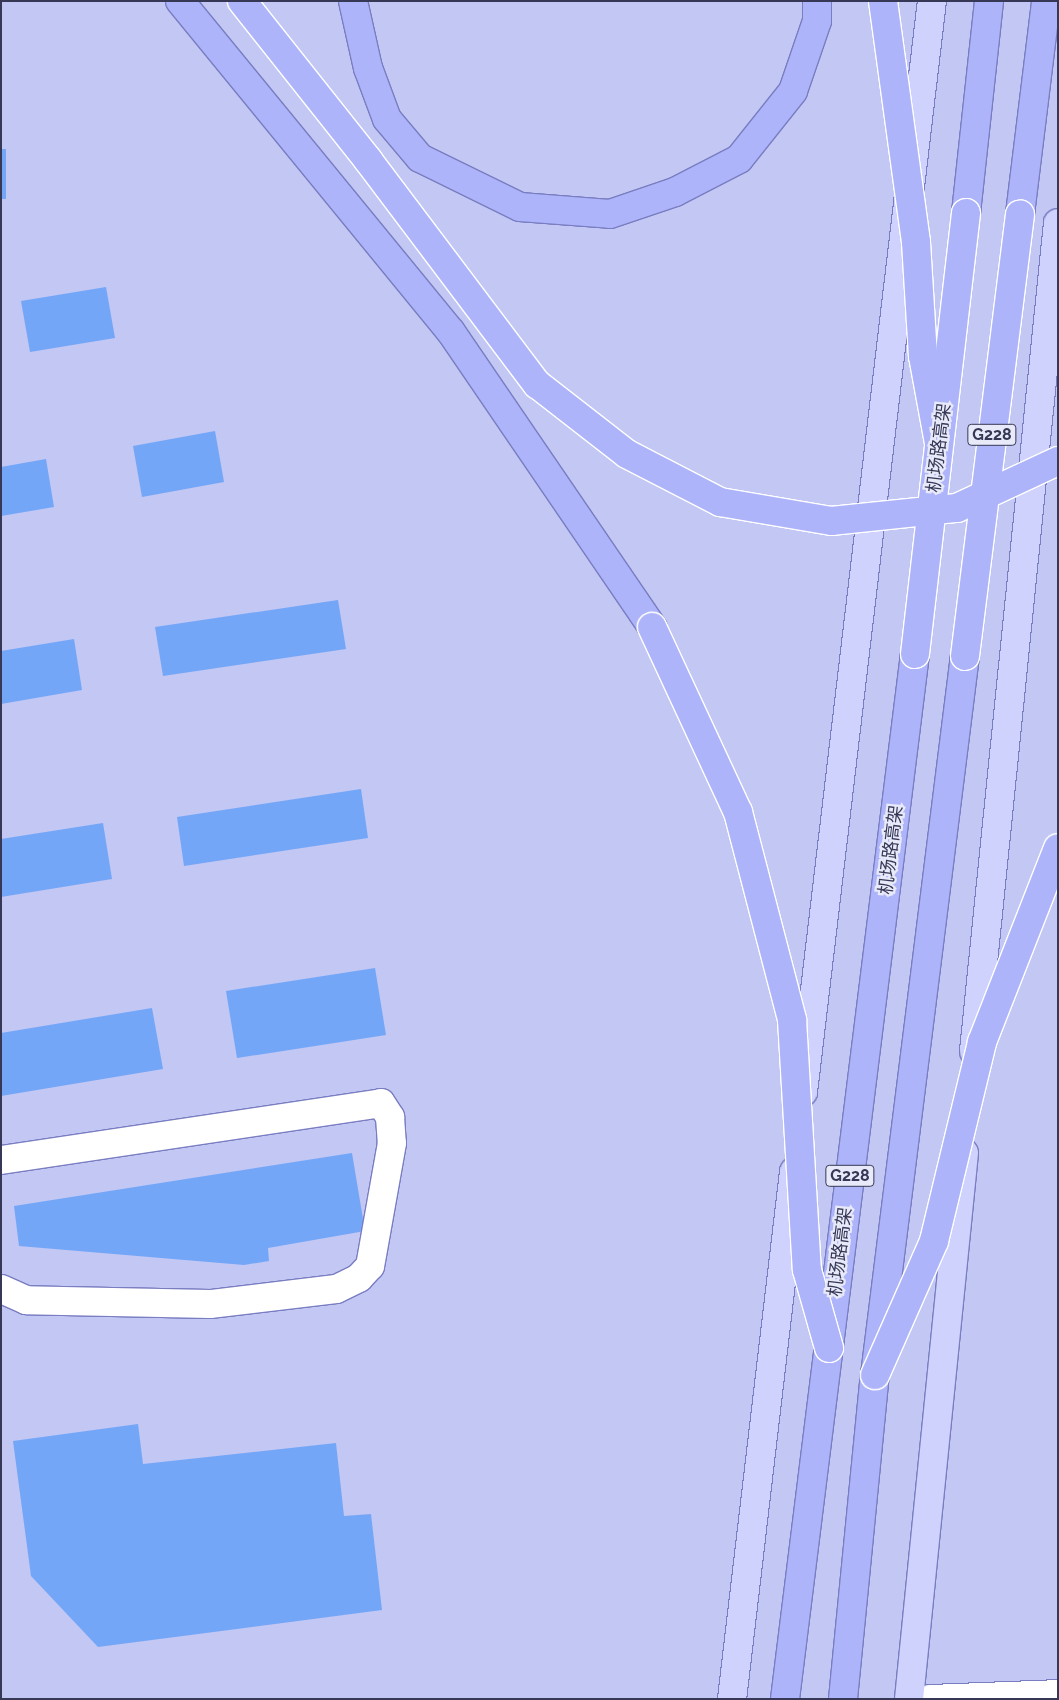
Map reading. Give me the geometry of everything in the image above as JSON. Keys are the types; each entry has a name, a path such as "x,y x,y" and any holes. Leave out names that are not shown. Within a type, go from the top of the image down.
{"highway":[{"path":"180,1 451,332 652,627 738,812 792,1020 807,1270 828,1348"},
{"path":"242,1 368,160 537,384 627,454 720,502 831,521 957,508 1058,461"},
{"path":"352,1 368,68 387,120 420,158 520,207 610,214 675,192 739,158 793,91 817,21 818,1"},
{"path":"883,1 916,242 923,356 939,443"},
{"name":"机场路高架","path":"785,1699 939,443 989,1"},
{"name":"G228","path":"843,1699 875,1375 1046,1"},
{"path":"875,1375 934,1240 982,1042 1058,848"}],"main road":[{"path":"732,1699 932,1"},
{"path":"909,1699 1058,223"}],"street":[{"path":"1,1160 381,1103 390,1117 392,1143 370,1266 359,1278 336,1289 210,1304 26,1300 1,1289"},
{"path":"930,1699 1058,1694"}],"building":[{"path":"1,149 6,149 6,199 1,199"},
{"path":"106,287 115,338 30,352 21,301"},
{"path":"215,431 224,482 142,497 133,446"},
{"path":"46,459 54,507 1,516 1,467"},
{"path":"338,600 346,649 163,676 155,627"},
{"path":"74,639 82,690 1,704 1,651"},
{"path":"361,789 368,838 184,866 177,817"},
{"path":"103,823 112,879 1,897 1,839"},
{"path":"375,968 386,1035 237,1058 226,991"},
{"path":"152,1008 163,1069 1,1096 1,1033"},
{"path":"352,1153 365,1231 268,1248 269,1261 244,1265 19,1246 14,1206"},
{"path":"138,1424 143,1464 336,1443 344,1516 371,1514 382,1610 98,1647 31,1576 13,1441"}]}
